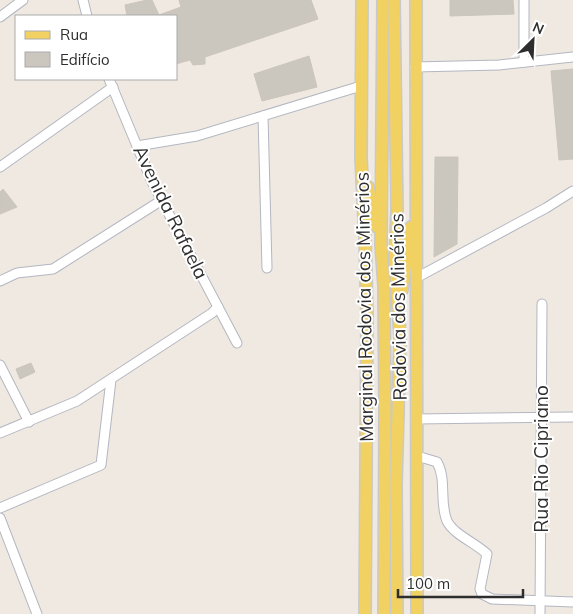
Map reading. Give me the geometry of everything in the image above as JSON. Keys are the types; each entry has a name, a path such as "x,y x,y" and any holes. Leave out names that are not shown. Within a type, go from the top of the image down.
{"main road":[{"name":"Marginal Rodovia dos Minérios","path":"362,0 361,158 366,238 367,317 365,614"},
{"name":"Rodovia dos Minérios","path":"383,0 381,242 384,286 384,614"},
{"name":"Rodovia dos Minérios","path":"394,0 396,200 394,260 400,323 396,485 397,614"},
{"path":"416,0 417,614"},
{"path":"361,158 381,242"},
{"path":"400,323 408,245 416,203"}],"street":[{"path":"0,17 24,0"},
{"path":"84,0 88,15"},
{"path":"524,0 524,62"},
{"path":"415,67 498,65 573,57"},
{"path":"0,167 111,83"},
{"name":"Avenida Rafaela","path":"111,83 152,182 237,343"},
{"path":"137,146 198,136 361,86"},
{"path":"263,116 267,268"},
{"path":"416,278 546,208 573,191"},
{"path":"0,281 17,273 53,269 162,200"},
{"name":"Rua Rio Cipriano","path":"540,614 542,304"},
{"path":"0,433 77,402 212,313 218,306"},
{"path":"0,364 29,422"},
{"path":"0,508 100,465 111,380"},
{"path":"416,419 573,417"},
{"path":"417,456 437,462 442,471 443,506 448,522 464,538 486,554 480,589 482,594 492,599 573,602"},
{"path":"0,518 37,614"}],"building":[{"path":"152,0 159,15 127,15 125,5"},
{"path":"179,0 311,0 318,19 205,57 205,64 193,65 190,60 178,63 178,15 159,15 181,7"},
{"path":"450,0 513,0 514,14 450,16"},
{"path":"309,56 317,87 262,101 254,74"},
{"path":"573,69 573,159 559,160 551,71"},
{"path":"435,157 458,157 457,244 434,257"},
{"path":"3,189 17,207 0,214 0,192"},
{"path":"31,363 35,372 20,379 16,369"}]}
